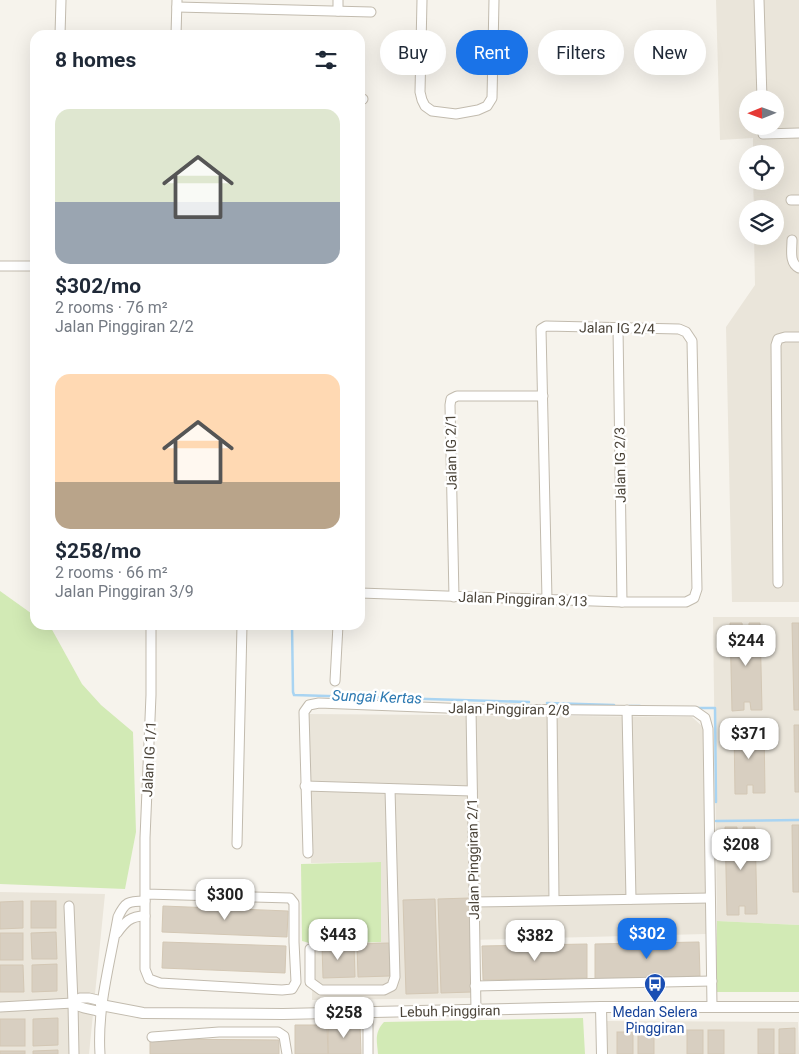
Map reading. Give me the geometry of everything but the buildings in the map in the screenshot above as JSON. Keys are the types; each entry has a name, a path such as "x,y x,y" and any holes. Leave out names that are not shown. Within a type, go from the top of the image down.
{"street":[{"path":"60,30 61,0"},
{"path":"259,10 260,0"},
{"path":"338,0 338,11"},
{"path":"422,0 420,92 422,100 425,106 432,111 456,114 488,106 492,98 494,0"},
{"path":"760,0 762,90"},
{"path":"176,30 177,4 259,10 371,12"},
{"path":"784,132 799,133"},
{"path":"792,240 793,262 799,268"},
{"path":"0,266 30,266"},
{"name":"Jalan IG 2/4","path":"547,599 541,329 546,326 679,329 686,332 692,341 697,589 694,598 686,602"},
{"name":"Jalan IG 2/3","path":"618,328 622,602"},
{"path":"778,583 776,345 778,339 799,337"},
{"name":"Jalan IG 2/1","path":"454,597 451,399 457,396 543,396"},
{"name":"Jalan Pinggiran 3/13","path":"365,593 622,602 686,602"},
{"name":"Jalan IG 1/1","path":"144,897 290,898 294,903 296,982 292,989 160,984 149,978 145,969 144,897 145,838 152,696 151,630"},
{"path":"237,844 242,630"},
{"path":"335,681 338,630"},
{"name":"Jalan Pinggiran 2/8","path":"306,786 304,712 309,705 319,703 471,709 695,711 705,718 708,729 710,898"},
{"name":"Jalan Pinggiran 2/1","path":"471,709 476,1010"},
{"path":"552,709 554,900"},
{"path":"627,710 630,899"},
{"path":"308,853 306,786 472,791"},
{"path":"310,949 310,982 321,990 384,990 392,986 395,977 390,789"},
{"path":"100,1054 101,1006 118,917 122,907 131,901 144,897"},
{"path":"474,902 710,898 712,1006"},
{"path":"69,906 74,1054"},
{"path":"115,936 131,918 145,916"},
{"path":"476,986 712,982"},
{"path":"0,1007 73,1003 79,1008 94,1010 101,1006"},
{"name":"Lebuh Pinggiran","path":"101,1006 143,1013 283,1014 602,1007 799,1007"},
{"path":"602,1007 602,1054"},
{"path":"368,1012 368,1054"},
{"path":"152,1037 219,1032 278,1032 284,1036 287,1054"}],"shaded area":[{"path":"716,0 799,0 799,602 732,602 726,327 755,285 754,245 784,245 784,200 754,200 753,190 784,190 784,145 753,145 753,138 720,140"},
{"path":"713,617 799,617 799,925 717,921"},
{"path":"308,714 692,717 703,727 706,934 471,940 472,998 312,1000 313,944 381,942 381,862 311,863"},
{"path":"0,892 105,894 89,1054 0,1054"},
{"path":"606,1021 798,1022 799,1054 606,1054"}],"green space":[{"path":"0,591 30,612 30,630 52,630 82,684 101,705 133,732 136,832 125,889 0,884"},
{"path":"381,862 381,942 313,944 302,941 301,864"},
{"path":"717,921 799,925 799,992 716,992"},
{"path":"583,1018 585,1054 378,1054 377,1034 384,1022"}],"waterway":[{"name":"Sungai Kertas","path":"292,630 294,695 529,702"},
{"path":"547,703 614,705"},
{"name":"Sungai Kertas","path":"629,706 640,706"},
{"name":"Sungai Kertas","path":"695,708 715,708 716,802"},
{"name":"Sungai Kertas","path":"716,821 799,820"}],"place":[{"name":"Medan Selera Pinggiran","path":"655,1003"}]}
